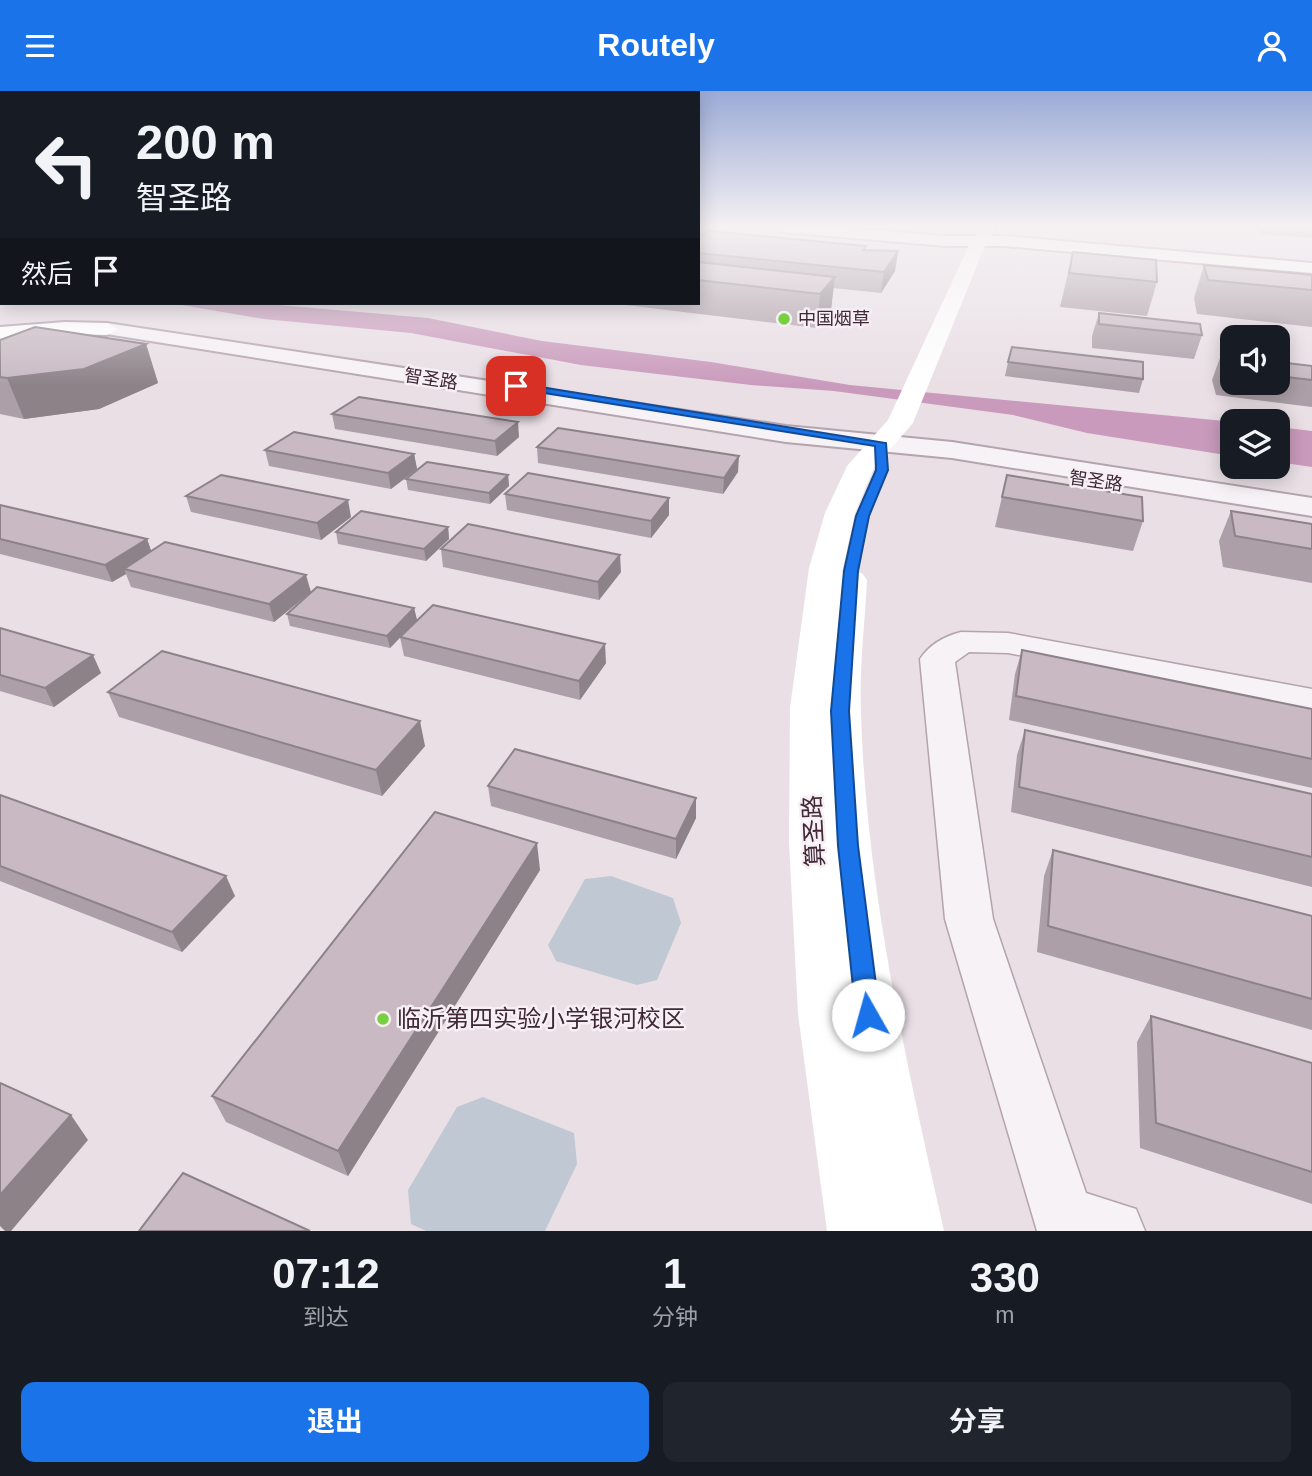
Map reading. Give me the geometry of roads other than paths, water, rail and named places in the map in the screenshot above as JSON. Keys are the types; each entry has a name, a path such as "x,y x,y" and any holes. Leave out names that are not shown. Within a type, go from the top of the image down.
{"main road":[{"name":"算圣路","path":"861,1231 827,1014 813,843 810,708 826,568 840,513 861,466 898,405 955,280"},
{"path":"85,306 87,318 111,328"},
{"path":"0,323 34,311"},
{"path":"0,333 111,328"},
{"name":"算圣路","path":"898,405 882,470 863,516 851,571 840,711 848,846 868,1015 910,1231"}],"street":[{"name":"智圣路","path":"111,328 786,433 898,405"},
{"name":"智圣路","path":"898,405 952,450 1312,507"},
{"name":"智圣路","path":"898,405 950,460 1312,514"},
{"path":"1082,1227 969,919 937,659 961,642 1008,643 1312,701"}],"place":[{"name":"中国烟草","path":"784,319"},
{"name":"临沂第四实验小学银河校区","path":"383,1019"}]}
